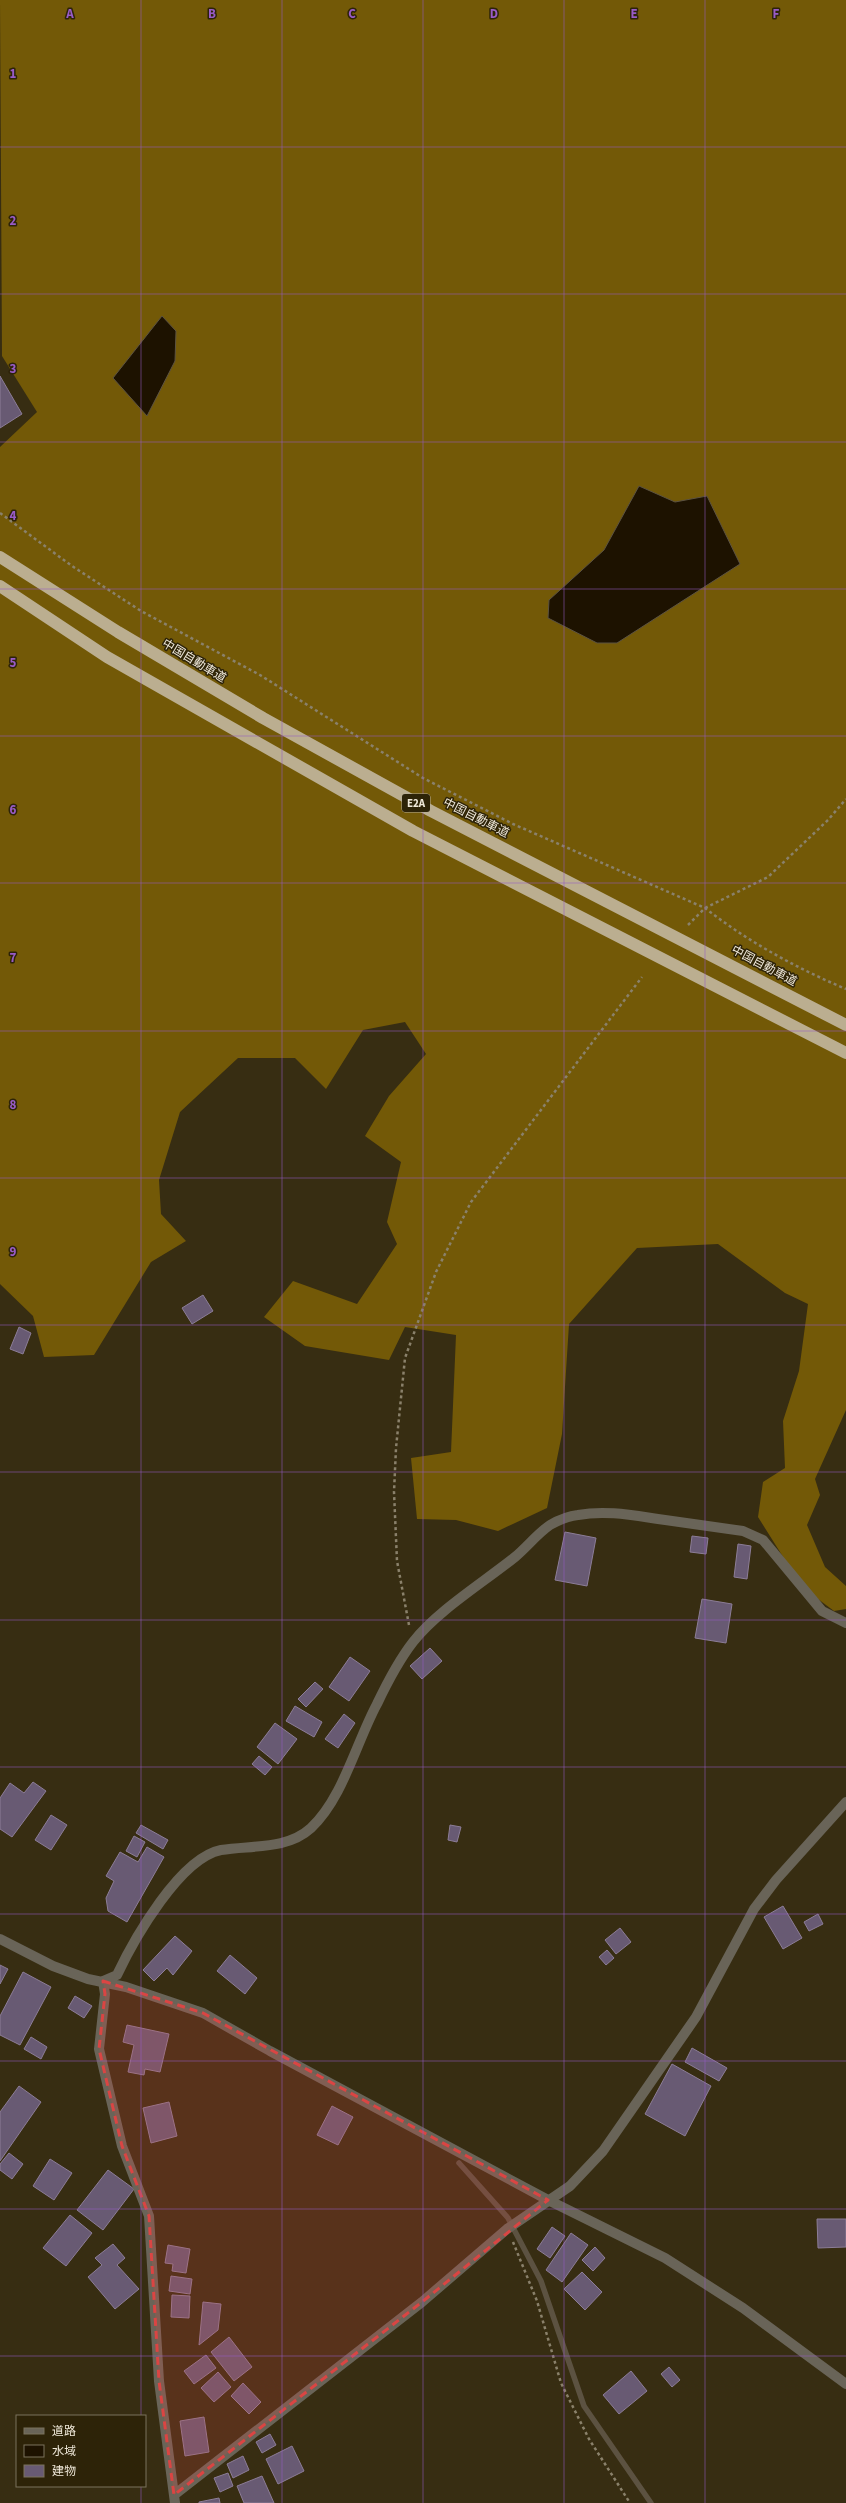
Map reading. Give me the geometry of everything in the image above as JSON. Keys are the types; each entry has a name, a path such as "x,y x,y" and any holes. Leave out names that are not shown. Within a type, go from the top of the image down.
{"highway":[{"name":"中国自動車道","path":"0,557 118,632 257,714 403,796 846,1025"},
{"name":"E2A","path":"0,586 107,656 413,832 846,1053"}],"street":[{"path":"103,1981 118,1975 129,1950 155,1909 188,1869 202,1858 219,1850 285,1842 297,1838 320,1818 334,1797 376,1705 414,1641 432,1623 516,1556 550,1525 575,1515 604,1511 743,1531 763,1540 822,1611 846,1623"},
{"path":"175,2499 416,2307 507,2229 570,2186 604,2151 696,2017 754,1909 776,1880 846,1802"},
{"path":"0,1939 53,1966 88,1979 103,1981 203,2013 270,2051 548,2200 665,2258 743,2308 846,2384"},
{"path":"103,1981 105,1994 99,2049 122,2146 149,2216 159,2381 175,2499"}],"path":[{"path":"0,513 72,566 141,611 260,675 423,778 513,824 705,908 729,927 787,961 846,989"},
{"path":"688,925 705,908 768,877 828,820 846,799"},
{"path":"414,1641 407,1617 397,1561 394,1492 396,1448 405,1358 436,1272 471,1202 642,977"},
{"path":"507,2229 537,2301 561,2383 589,2440 630,2503"}],"highlighted area":[{"path":"103,1981 203,2013 548,2200 422,2302 174,2495 159,2381 149,2216 122,2146 99,2049 105,1994"}],"shaded area":[{"path":"0,0 846,0 846,1410 815,1479 820,1495 807,1525 825,1567 846,1586 846,1609 834,1611 802,1587 758,1517 763,1482 785,1468 783,1421 799,1371 808,1304 785,1293 718,1244 637,1248 569,1324 562,1434 547,1508 498,1531 456,1520 417,1519 411,1458 451,1452 456,1335 405,1327 389,1360 305,1346 264,1317 293,1281 357,1304 397,1244 387,1222 401,1162 365,1136 389,1096 426,1054 405,1022 363,1030 326,1089 295,1058 238,1058 180,1112 159,1180 161,1214 186,1241 151,1262 94,1355 44,1357 33,1316 0,1284 0,447 37,412 2,356"}],"water":[{"path":"162,316 176,331 175,361 147,416 113,378"},
{"path":"639,486 675,502 707,496 740,564 617,643 597,643 548,618 549,600 604,550"}],"building":[{"path":"0,376 22,414 0,428"},
{"path":"203,1295 213,1311 192,1324 182,1308"},
{"path":"19,1327 31,1333 23,1354 10,1349"},
{"path":"565,1532 596,1538 587,1586 555,1580"},
{"path":"692,1536 708,1538 706,1554 690,1552"},
{"path":"738,1544 751,1546 747,1579 734,1577"},
{"path":"702,1599 732,1604 726,1643 695,1638"},
{"path":"430,1648 442,1661 422,1679 410,1666"},
{"path":"350,1657 370,1671 349,1701 329,1687"},
{"path":"315,1682 323,1689 306,1707 298,1699"},
{"path":"295,1706 322,1722 314,1737 286,1721"},
{"path":"344,1714 355,1723 338,1748 325,1739"},
{"path":"275,1723 297,1739 278,1764 257,1747"},
{"path":"259,1756 272,1767 265,1775 252,1764"},
{"path":"33,1782 46,1791 12,1837 0,1829 0,1798 10,1783 24,1793"},
{"path":"51,1815 67,1825 51,1850 35,1840"},
{"path":"141,1825 168,1840 163,1849 136,1833"},
{"path":"450,1825 461,1827 457,1842 448,1840"},
{"path":"134,1836 145,1842 137,1857 126,1851"},
{"path":"147,1847 164,1857 127,1922 108,1911 106,1898 114,1881 106,1876 120,1852 138,1862"},
{"path":"783,1906 802,1938 783,1949 764,1917"},
{"path":"818,1914 823,1924 809,1931 804,1922"},
{"path":"620,1928 631,1942 616,1954 605,1940"},
{"path":"175,1936 192,1951 173,1975 167,1968 154,1981 143,1970"},
{"path":"607,1950 614,1958 606,1965 599,1957"},
{"path":"230,1955 257,1978 245,1994 217,1971"},
{"path":"0,1965 8,1969 0,1984"},
{"path":"23,1972 51,1987 20,2045 0,2035 0,2016"},
{"path":"75,1996 92,2006 84,2018 68,2008"},
{"path":"127,2025 169,2034 160,2072 145,2069 144,2075 128,2072 134,2045 123,2042"},
{"path":"31,2037 47,2047 41,2059 24,2049"},
{"path":"692,2048 727,2068 719,2081 685,2062"},
{"path":"672,2064 711,2086 685,2136 645,2114"},
{"path":"19,2086 41,2102 0,2161 0,2112"},
{"path":"169,2102 177,2136 151,2143 143,2108"},
{"path":"332,2106 353,2117 338,2145 317,2135"},
{"path":"9,2153 23,2164 12,2179 0,2170 0,2164"},
{"path":"50,2159 72,2173 54,2200 33,2186"},
{"path":"108,2170 134,2189 103,2230 77,2210"},
{"path":"70,2215 92,2233 66,2266 43,2248"},
{"path":"817,2219 846,2219 846,2247 818,2248"},
{"path":"552,2227 565,2236 550,2258 537,2249"},
{"path":"571,2233 588,2245 562,2282 546,2270"},
{"path":"113,2244 125,2258 117,2265 139,2289 115,2309 88,2277 102,2265 95,2258"},
{"path":"168,2245 190,2249 186,2273 172,2271 173,2264 165,2263"},
{"path":"595,2247 605,2258 593,2271 582,2260"},
{"path":"582,2272 602,2292 585,2310 564,2289"},
{"path":"171,2276 192,2279 190,2294 169,2291"},
{"path":"172,2295 190,2296 189,2318 171,2317"},
{"path":"203,2302 221,2304 218,2330 199,2345"},
{"path":"229,2337 252,2367 234,2381 211,2352"},
{"path":"206,2355 216,2368 194,2384 184,2371"},
{"path":"669,2367 680,2380 672,2387 661,2374"},
{"path":"631,2371 647,2391 619,2414 603,2395"},
{"path":"218,2372 231,2387 214,2402 201,2388"},
{"path":"243,2383 261,2402 249,2414 231,2396"},
{"path":"204,2417 209,2452 185,2456 180,2421"},
{"path":"270,2434 276,2445 262,2453 256,2442"},
{"path":"292,2446 304,2471 278,2484 266,2459"},
{"path":"243,2456 249,2470 233,2478 227,2464"},
{"path":"228,2473 233,2486 220,2492 214,2478"},
{"path":"262,2476 274,2503 244,2503 237,2486"},
{"path":"219,2498 220,2503 199,2503 199,2502"}],"waterway":[{"path":"459,2163 508,2218 541,2281 584,2406 651,2503"}]}
